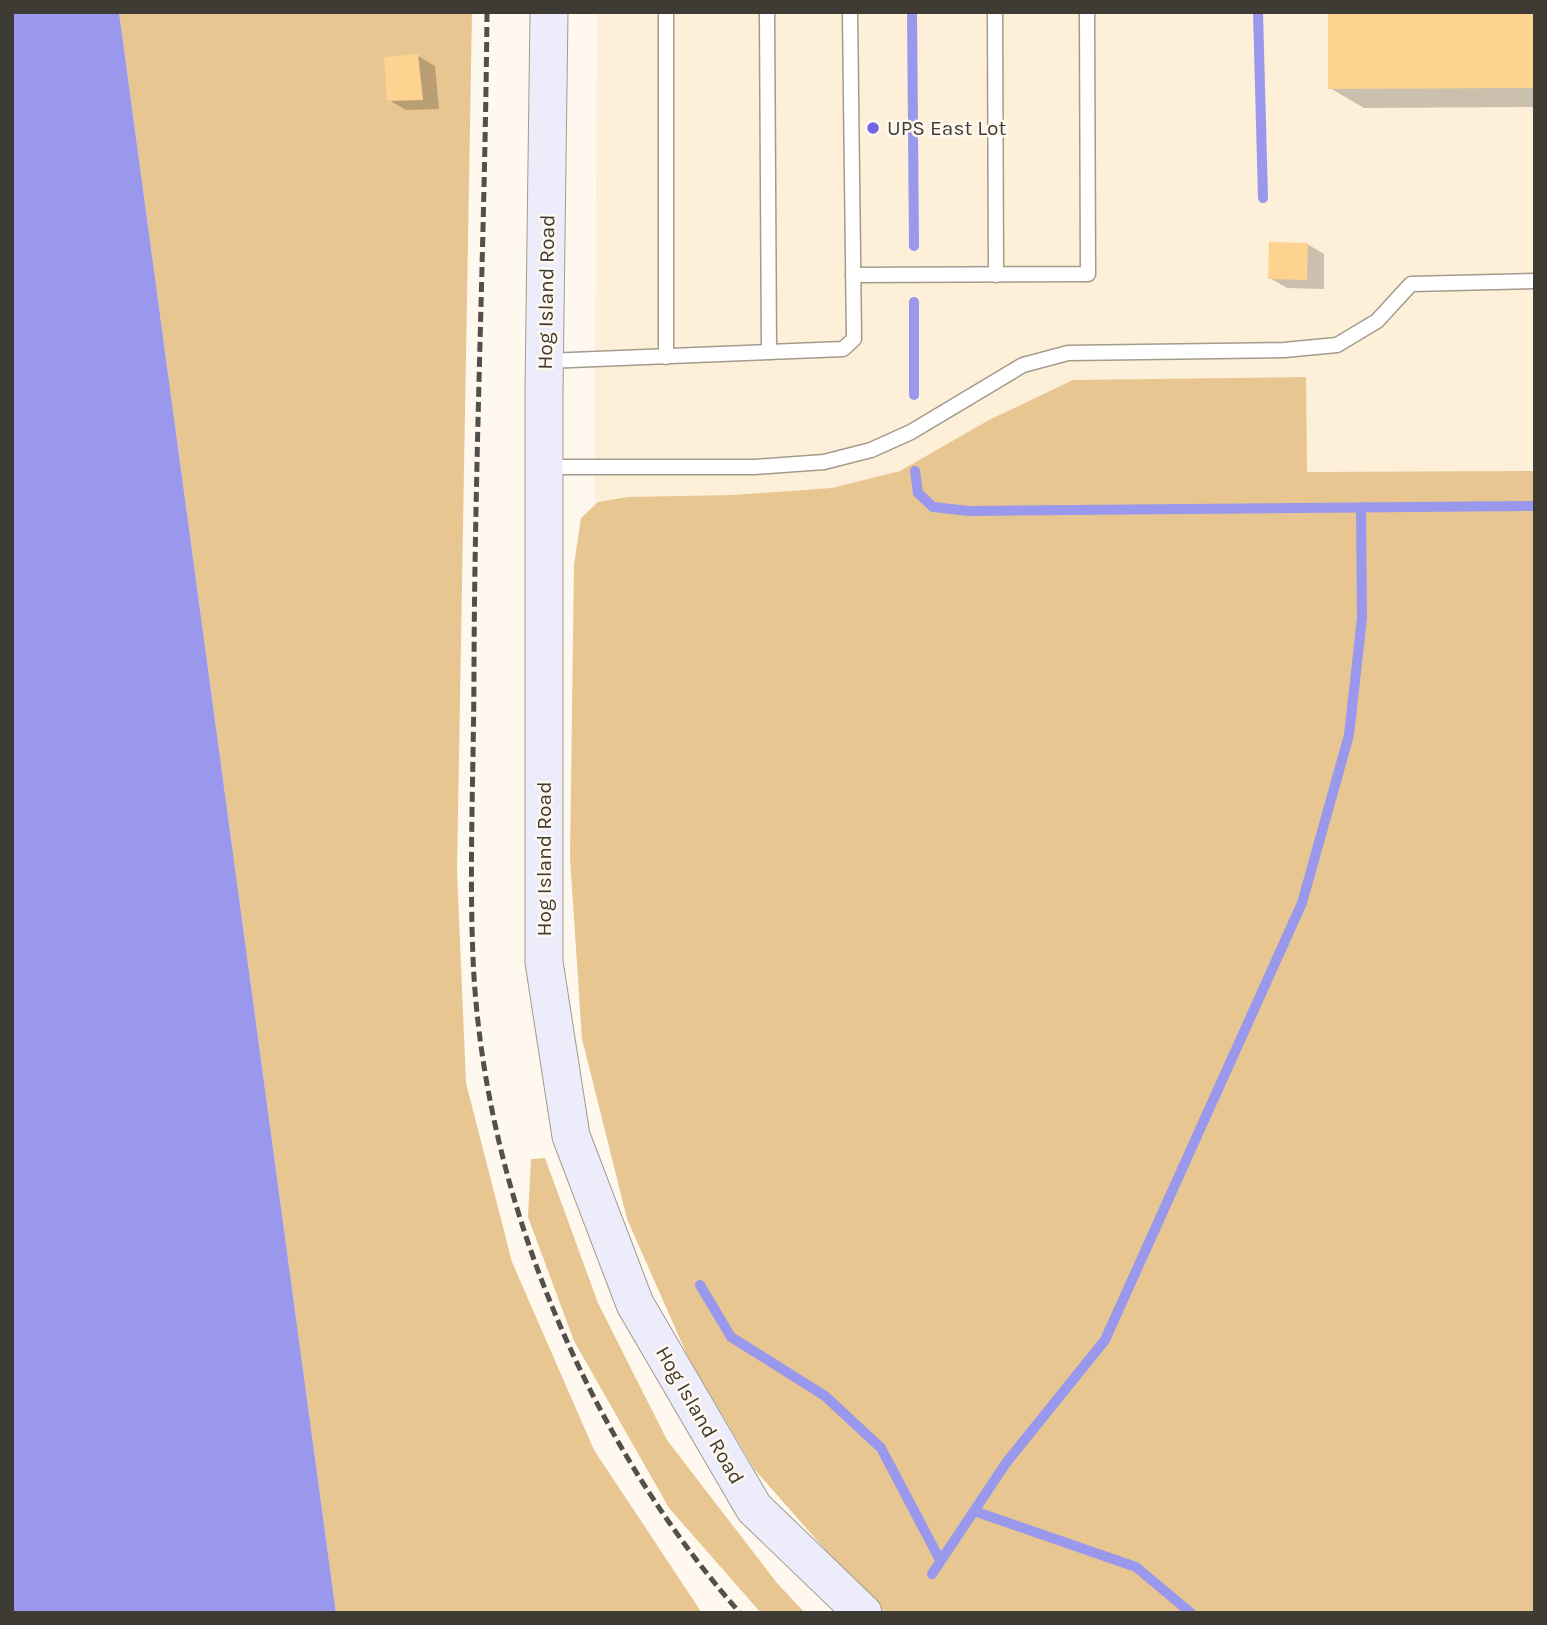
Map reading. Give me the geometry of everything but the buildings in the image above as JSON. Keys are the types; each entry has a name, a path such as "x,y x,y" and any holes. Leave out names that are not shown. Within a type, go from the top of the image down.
{"street":[{"name":"Hog Island Road","path":"549,12 544,467 544,962 571,1136 635,1304 754,1508 863,1613"}],"lane":[{"path":"666,12 666,356"},
{"path":"767,12 769,352"},
{"path":"545,361 843,349 854,339 850,12"},
{"path":"995,12 996,275"},
{"path":"853,275 1088,274 1087,12"},
{"path":"544,467 755,467 824,462 871,450 901,437 1023,365 1068,353 1284,350 1337,345 1377,321 1411,284 1535,281"}],"shaded area":[{"path":"12,12 119,12 336,1613 12,1613"},
{"path":"119,12 472,12 457,871 466,1083 512,1262 594,1450 702,1613 336,1613"},
{"path":"597,12 1535,12 1535,1613 594,557"},
{"path":"1306,377 1307,472 1535,471 1535,1613 886,1613 859,1588 755,1470 688,1357 627,1219 582,1039 570,858 574,565 581,518 598,502 628,497 734,495 832,488 900,471 989,420 1073,380"},
{"path":"545,1158 598,1303 667,1440 777,1583 805,1613 761,1613 669,1508 574,1341 528,1217 531,1159"}],"waterway":[{"path":"912,12 914,246"},
{"path":"1258,12 1263,198"},
{"path":"914,302 914,395"},
{"path":"915,471 918,493 933,507 969,511 1535,506"},
{"path":"932,1574 1006,1463 1105,1340 1302,903 1349,735 1362,618 1361,507"},
{"path":"700,1285 731,1337 825,1396 881,1448 940,1560"},
{"path":"974,1511 1136,1567 1191,1613"}],"railway":[{"path":"487,12 476,502 472,848 473,958 481,1046 497,1134 521,1222 552,1308 590,1391 635,1470 685,1544 740,1613"}],"place":[{"name":"UPS East Lot","path":"873,128"}]}
